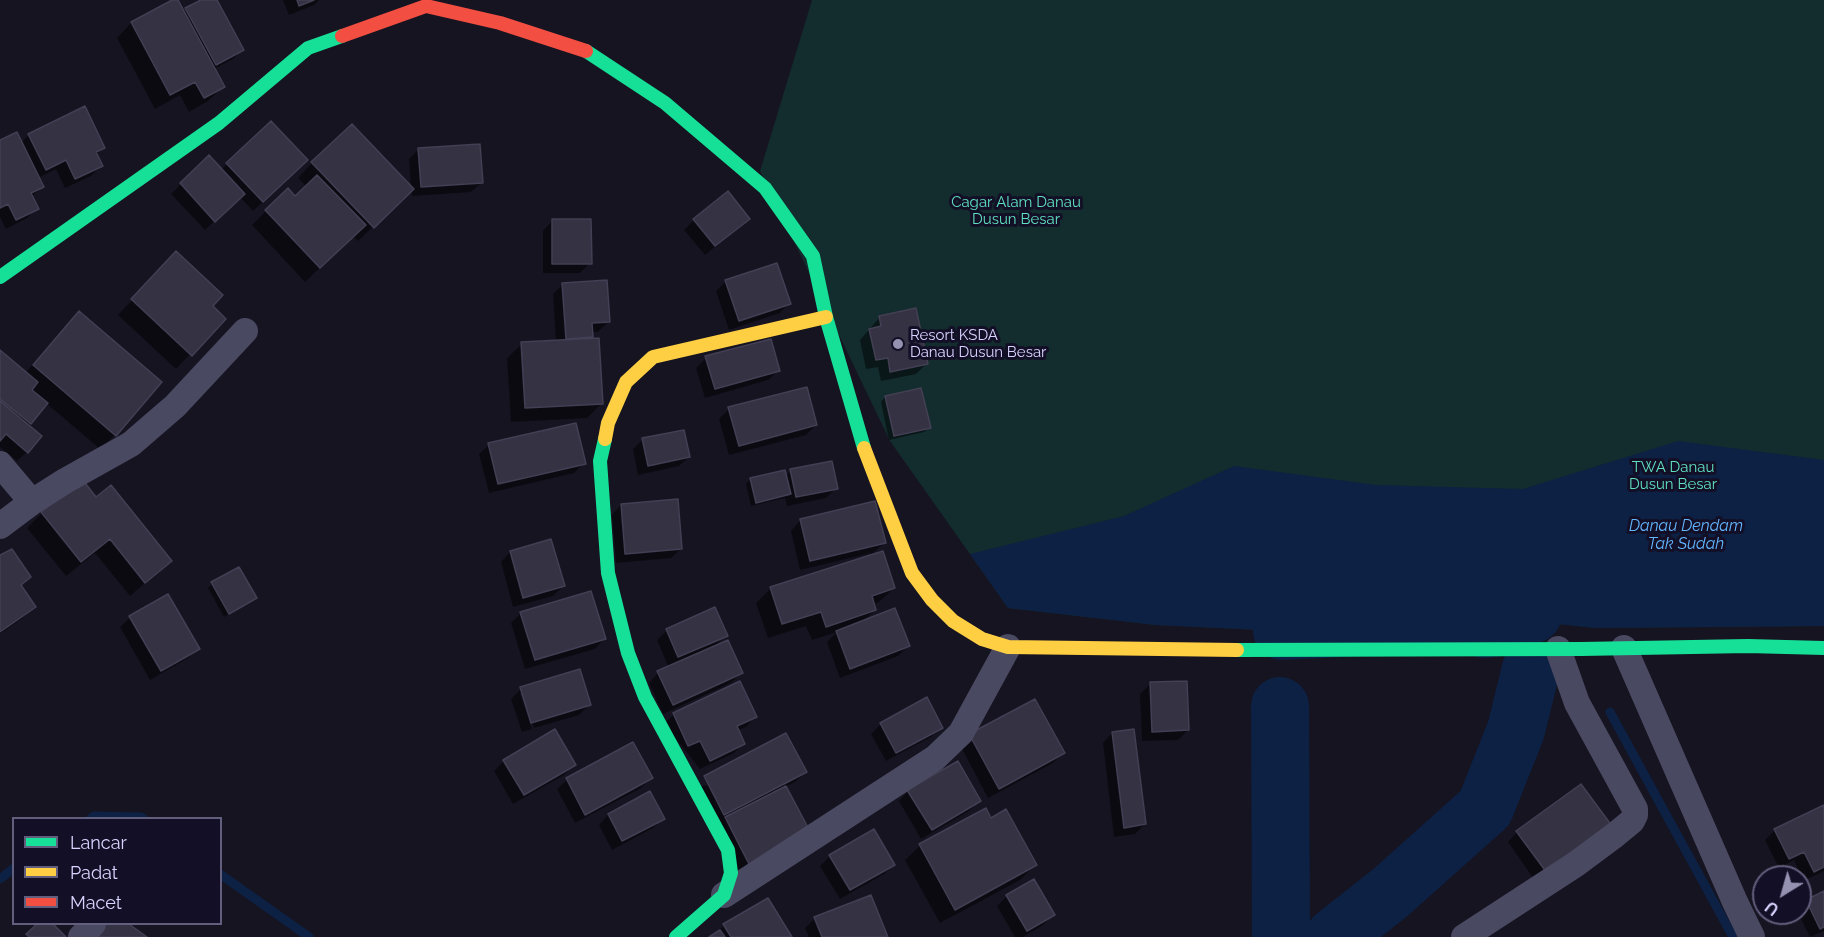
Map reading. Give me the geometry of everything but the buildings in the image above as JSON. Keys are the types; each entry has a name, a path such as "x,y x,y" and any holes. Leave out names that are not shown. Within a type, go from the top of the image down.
{"street":[{"path":"0,277 219,123 308,48 426,3 500,23 584,50 665,103 765,188 813,256 826,317 867,458 912,573 953,621 982,639 1008,647 1236,650 1567,653 1619,648 1748,646 1824,648"},
{"path":"724,895 731,873 728,850 645,697 628,653 608,573 600,461 608,423 626,381 653,357 826,317"},
{"path":"0,526 32,502 131,444 175,406 245,332"},
{"path":"0,464 32,502"},
{"path":"676,937 724,895 936,758 961,733 1008,647"},
{"path":"1619,648 1752,937"},
{"path":"1464,937 1576,864 1632,821 1635,815 1635,809 1577,703 1567,653"},
{"path":"81,937 92,925"}],"green space":[{"name":"Cagar Alam Danau Dusun Besar","path":"812,0 1824,0 1824,626 1596,628 1548,623 1533,614 1501,619 1494,628 1484,629 1478,621 1309,626 1282,631 1156,625 1008,608 890,441 760,171"}],"water":[{"name":"Danau Dendam Tak Sudah","path":"1678,441 1824,460 1824,626 1596,628 1548,623 1533,614 1501,619 1494,628 1484,629 1478,621 1309,626 1282,631 1156,625 1008,608 970,554 1124,516 1234,466 1376,485 1523,489"}],"waterway":[{"path":"1282,631 1478,621 1484,629 1494,628 1501,619 1533,614"},
{"path":"1334,937 1391,892 1485,808 1516,730 1531,669"},
{"path":"1280,706 1281,937"},
{"path":"1610,712 1733,937"},
{"path":"92,817 141,817"},
{"path":"0,879 12,870"},
{"path":"222,875 309,937"}],"traffic: fast":[{"path":"0,277 219,123 308,48 342,36"},
{"path":"586,51 665,103 765,188 813,256 826,317 864,448"},
{"path":"605,439 600,461 608,573 628,653 645,697 728,850 731,873 724,895 676,937"},
{"path":"1237,650 1748,646 1824,648"}],"traffic: slow":[{"path":"605,439 608,423 626,382 653,357 826,317"},
{"path":"864,448 912,573 932,600 953,621 982,639 1008,647 1237,650"}],"traffic: jam":[{"path":"342,36 426,6 500,23 586,51"}],"place":[{"name":"Resort KSDA Danau Dusun Besar","path":"898,344"}],"park label":[{"name":"TWA Danau Dusun Besar","path":"1673,476"}]}
